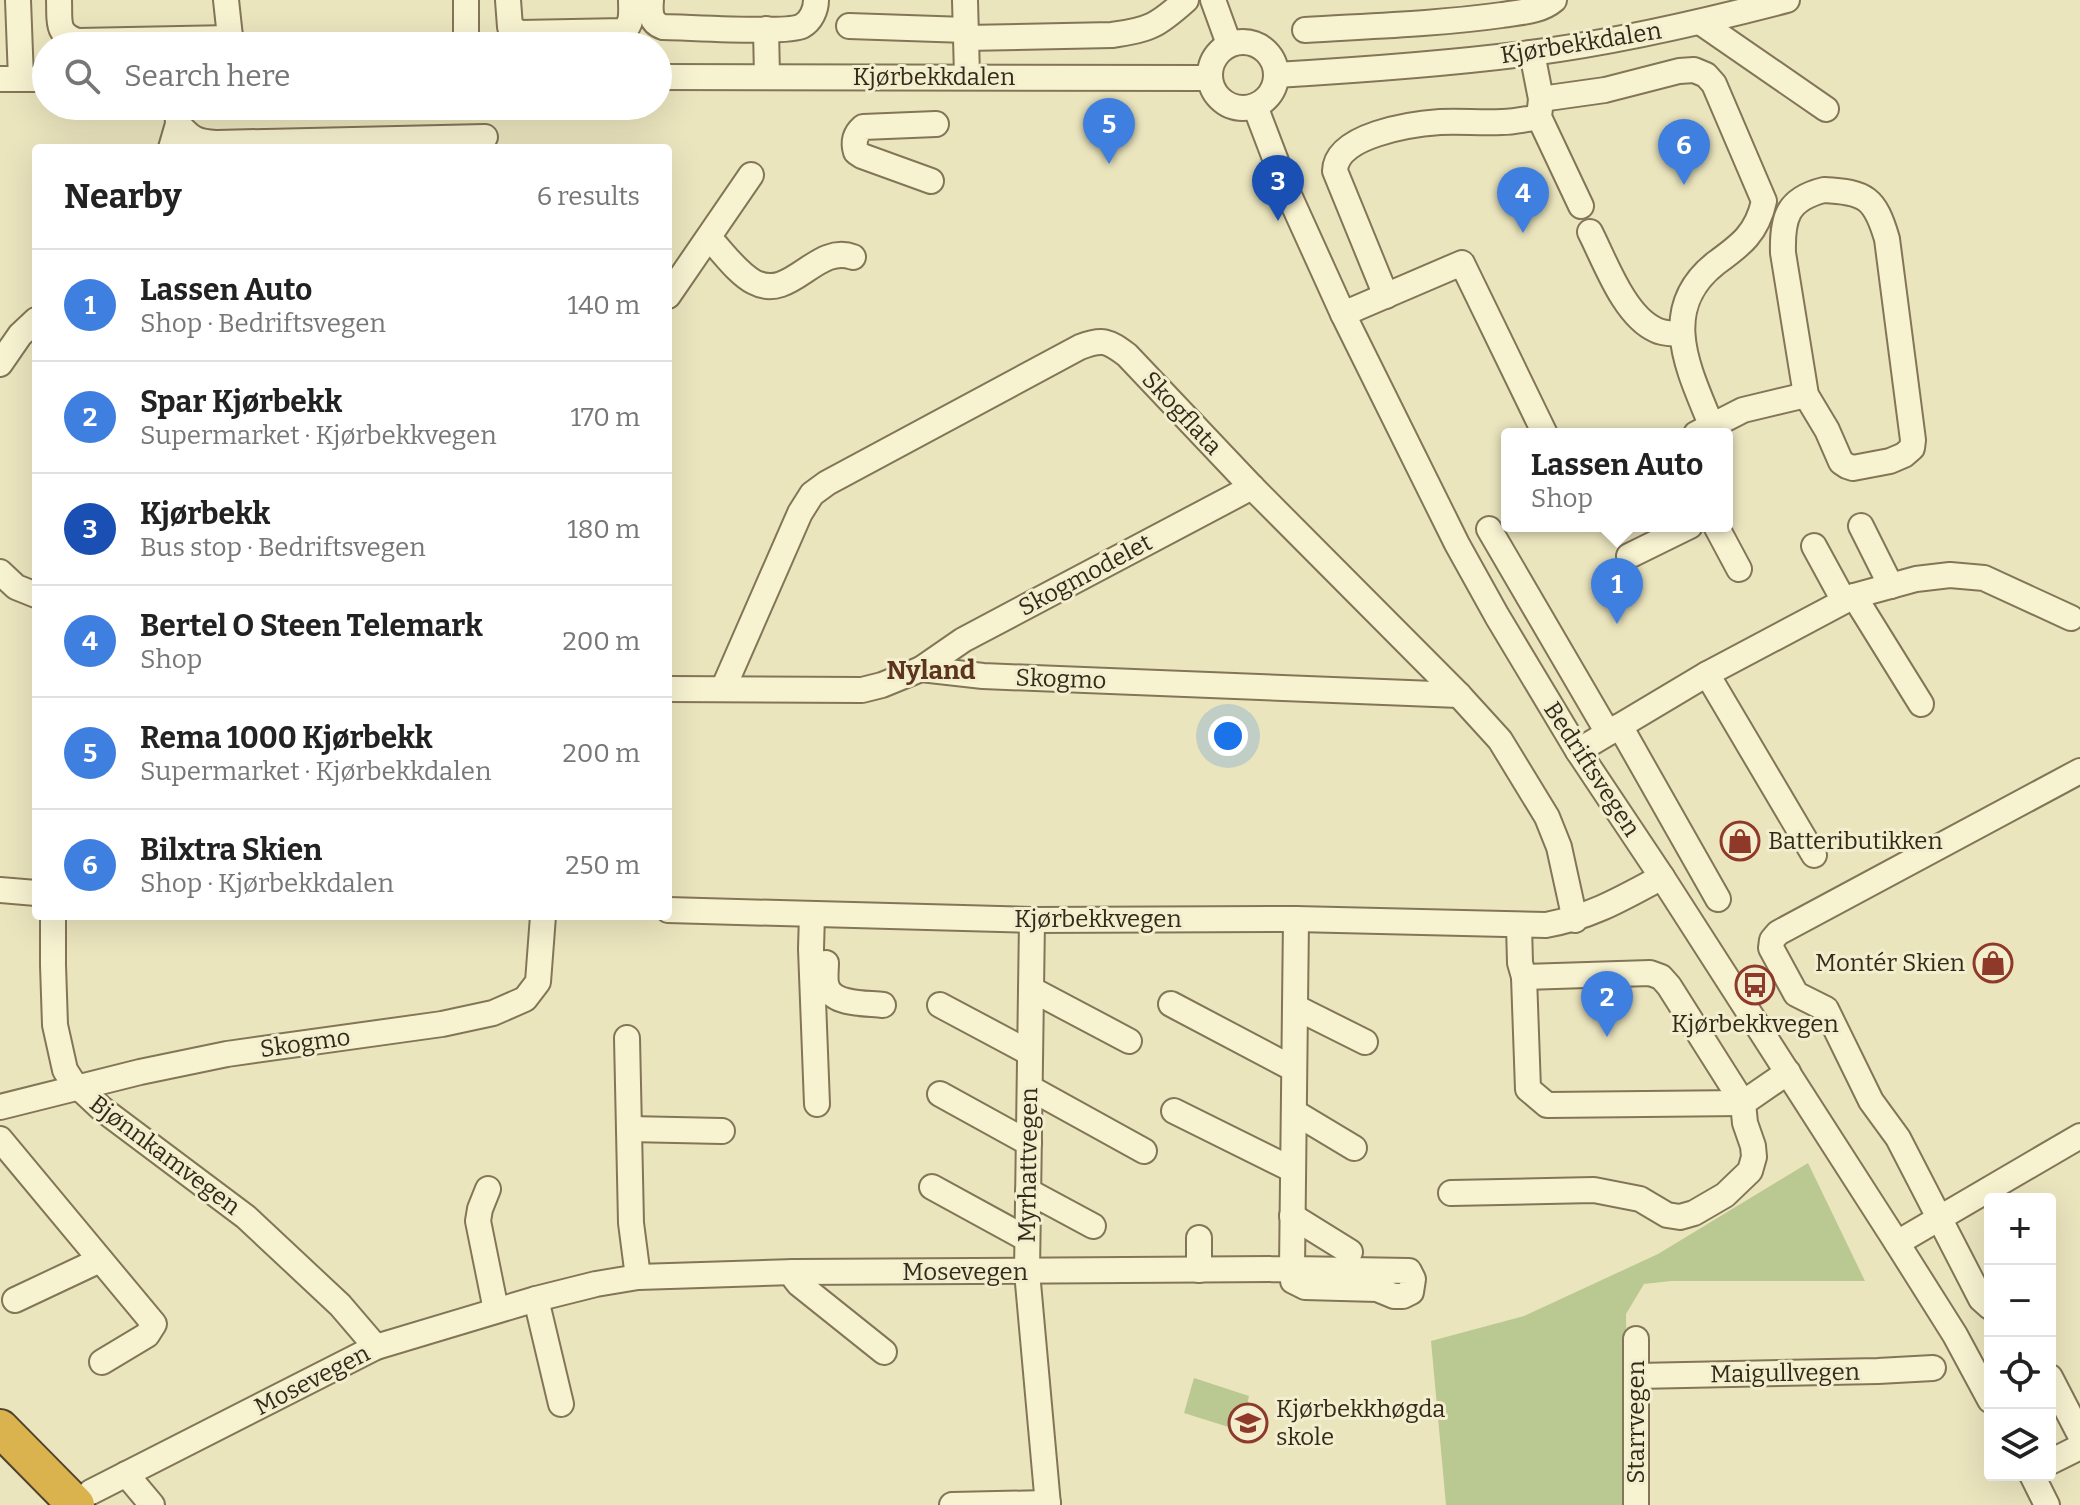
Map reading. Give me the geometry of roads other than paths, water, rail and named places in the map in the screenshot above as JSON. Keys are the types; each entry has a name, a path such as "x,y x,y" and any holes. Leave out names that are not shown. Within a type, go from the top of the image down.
{"highway":[{"path":"0,1428 75,1501"},
{"path":"0,1445 75,1501"}],"street":[{"path":"18,0 10,79 32,79"},
{"path":"59,0 62,32"},
{"path":"226,0 230,32"},
{"path":"466,0 466,32"},
{"path":"508,0 510,27 518,32"},
{"path":"572,32 624,31 631,19 631,0"},
{"path":"651,0 652,20 663,27 766,29 802,26 816,9 816,0"},
{"path":"965,0 967,76"},
{"path":"849,26 966,34 1112,35 1146,29 1160,22 1186,0"},
{"path":"1213,0 1229,44"},
{"path":"1305,30 1484,17 1532,10 1554,0"},
{"name":"Kjørbekkdalen","path":"1276,75 1399,67 1532,53 1700,22 1726,8 1787,0"},
{"path":"1700,22 1826,109"},
{"path":"766,29 767,77"},
{"path":"1240,41 1251,42 1269,54 1275,64 1276,75 1266,99 1255,106 1243,108 1220,100 1212,90 1209,78 1210,67 1220,50 1240,41"},
{"path":"1532,53 1540,108 1581,206"},
{"path":"1386,296 1335,171 1335,163 1351,145 1397,129 1439,122 1505,122 1540,108 1605,90 1694,70 1706,75 1714,84 1764,201 1755,228 1738,247 1709,269 1694,288 1686,307 1681,334 1703,428"},
{"name":"Kjørbekkdalen","path":"672,77 1209,78"},
{"name":"Bedriftsvegen","path":"1255,106 1289,195 1343,314 1457,544 1497,616 1578,751 1955,1335 1984,1389"},
{"path":"172,144 176,120"},
{"path":"180,120 192,139 202,144"},
{"path":"931,181 862,156 854,146 857,132 863,127 936,124"},
{"path":"239,144 485,137"},
{"path":"672,290 751,175"},
{"path":"1824,190 1846,191 1864,197 1874,206 1887,239 1912,448 1890,461 1853,468 1847,466 1841,462 1827,430 1806,395 1783,253 1785,217 1793,205 1807,194 1824,190"},
{"path":"1590,232 1625,301 1639,318 1654,329 1681,334"},
{"path":"709,238 746,277 757,284 772,287 789,281 829,256 853,257"},
{"path":"1343,314 1462,263 1542,428"},
{"path":"0,364 32,324"},
{"name":"Skogflata","path":"723,689 800,513 812,494 827,483 1080,347 1094,341 1110,343 1127,355 1500,740 1547,817 1559,847 1575,920"},
{"path":"1710,428 1743,410 1806,395"},
{"name":"Skogmodelet","path":"921,669 963,640 1252,487"},
{"path":"1457,544 1498,525"},
{"path":"1861,526 1891,586"},
{"path":"1502,532 1614,729 1718,899"},
{"path":"1629,556 1678,532"},
{"path":"1719,532 1739,569"},
{"path":"1814,546 1921,704"},
{"path":"0,572 16,587 32,593"},
{"path":"1578,751 1707,674 1849,598 1916,579 1950,575 1984,578 2071,618"},
{"name":"Skogmo","path":"672,689 862,690 921,669 983,676 1459,695"},
{"path":"1707,674 1814,855"},
{"path":"1984,1302 1898,1138 1871,1101 1826,1009 1796,994 1771,948 1772,940 1778,933 2080,771"},
{"name":"Kjørbekkvegen","path":"672,910 1032,920 1296,919 1546,925 1575,920 1595,912 1662,877"},
{"path":"0,890 32,893"},
{"path":"819,914 828,990 841,1000 883,1005"},
{"path":"817,1104 811,949 819,914"},
{"name":"Mosevegen","path":"75,1501 376,1347 496,1310 596,1284 638,1277 794,1272 1292,1269 1296,919"},
{"name":"Bjønnkamvegen","path":"53,920 55,1025 65,1070 72,1081 102,1109 246,1217 340,1305 376,1347"},
{"name":"Skogmo","path":"0,1107 227,1054 442,1024 493,1013 525,999 538,982 543,920"},
{"name":"Myrhattvegen","path":"1032,920 1027,1272 1048,1504"},
{"path":"1519,925 1528,1089 1547,1105 1743,1103 1788,1072"},
{"path":"1451,1193 1594,1190 1640,1199 1667,1215 1680,1217 1694,1213 1725,1195 1750,1171 1753,1146 1745,1123 1743,1103 1661,977 1650,973 1524,977"},
{"path":"1031,989 1129,1041"},
{"path":"1171,1004 1294,1069"},
{"path":"940,1005 1030,1053"},
{"path":"1295,1007 1365,1042"},
{"path":"627,1038 631,1223 638,1277"},
{"path":"1030,1088 1144,1151"},
{"path":"940,1094 1029,1143"},
{"path":"1174,1111 1293,1170"},
{"path":"1294,1112 1354,1148"},
{"path":"629,1129 722,1131"},
{"path":"1897,1243 2080,1136"},
{"path":"0,1139 154,1324 147,1335 102,1362"},
{"path":"932,1187 1027,1239"},
{"path":"488,1189 478,1221 496,1310"},
{"path":"1028,1191 1093,1226"},
{"path":"1292,1216 1350,1252"},
{"path":"1199,1238 1199,1270"},
{"path":"15,1300 100,1260"},
{"path":"794,1272 799,1284 884,1352"},
{"path":"536,1299 561,1404"},
{"name":"Starrvegen","path":"1636,1339 1636,1505"},
{"name":"Maigullvegen","path":"1637,1376 1933,1368"},
{"path":"2056,1389 2080,1435"},
{"path":"2056,1459 2080,1447"},
{"path":"126,1474 152,1505"},
{"path":"2035,1481 2047,1505"},
{"path":"952,1505 1048,1504"}],"place":[{"name":"Rema 1000 Kjørbekk","path":"1109,164"},
{"name":"Bilxtra Skien","path":"1684,185"},
{"name":"Kjørbekk","path":"1278,221"},
{"name":"Bertel O Steen Telemark","path":"1523,233"},
{"name":"Lassen Auto","path":"1617,624"},
{"name":"Batteributikken","path":"1740,841"},
{"name":"Montér Skien","path":"1993,963"},
{"name":"Kjørbekkvegen","path":"1755,985"},
{"name":"Spar Kjørbekk","path":"1607,1037"},
{"name":"Kjørbekkhøgda skole","path":"1248,1423"}],"district":[{"name":"Nyland","path":"931,670"}]}
